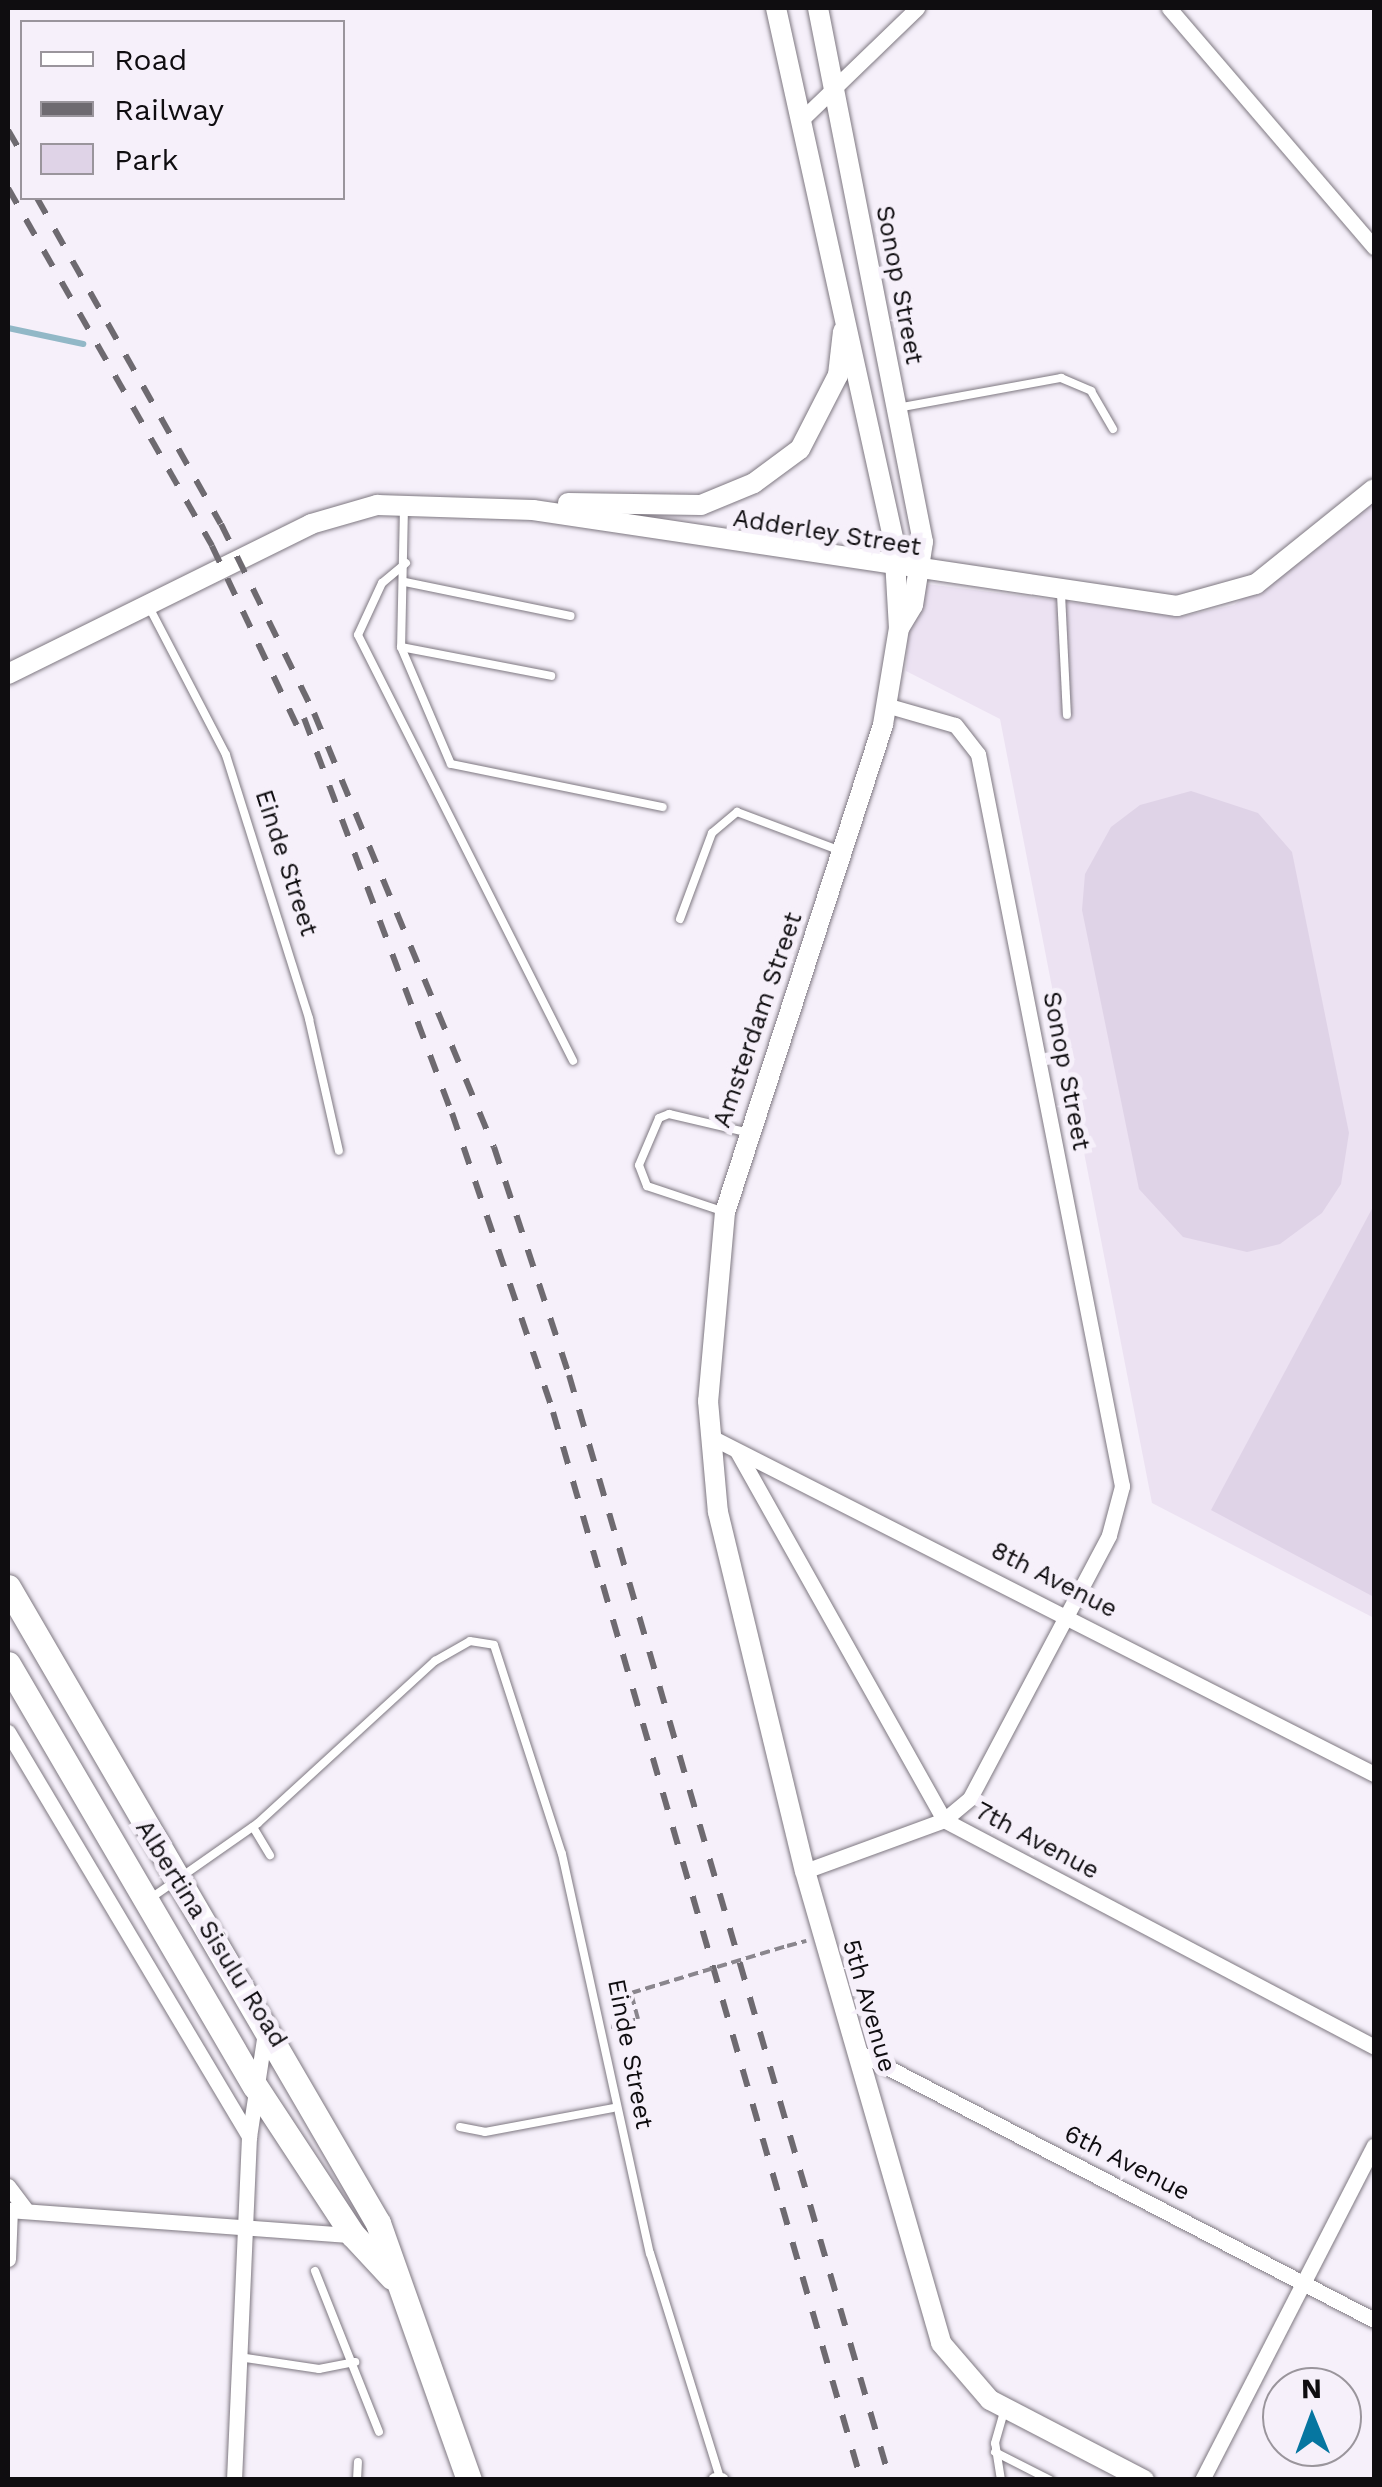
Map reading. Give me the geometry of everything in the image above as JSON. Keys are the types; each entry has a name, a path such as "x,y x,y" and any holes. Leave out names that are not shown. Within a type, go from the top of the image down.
{"main road":[{"name":"Albertina Sisulu Road","path":"8,1587 180,1884 266,2023 378,2223 469,2480"},
{"name":"Albertina Sisulu Road","path":"8,1664 143,1902 255,2086 352,2235 401,2286"}],"street":[{"path":"776,8 841,284 895,569"},
{"name":"Sonop Street","path":"818,8 923,542 919,573"},
{"path":"800,122 834,83 917,8"},
{"path":"1169,8 1374,247"},
{"path":"410,502 657,510 727,498 782,465 816,422 842,358 841,284"},
{"name":"Adderley Street","path":"8,674 311,524 410,502 533,510 919,573 1164,606 1230,595 1298,554 1374,489"},
{"name":"Amsterdam Street","path":"710,1436 725,1212 746,1132 889,706 898,628 895,569"},
{"name":"Amsterdam Street","path":"898,628 919,573"},
{"name":"Sonop Street","path":"889,706 955,725 978,754 1120,1502 1068,1614"},
{"name":"8th Avenue","path":"710,1436 1068,1614 1374,1774"},
{"name":"5th Avenue","path":"710,1436 725,1547 805,1870 941,2343 965,2380 1005,2408 1144,2480"},
{"name":"7th Avenue","path":"738,1452 944,1820 1374,2047"},
{"path":"805,1870 944,1820 970,1798 1068,1614"},
{"path":"8,1732 248,2138"},
{"path":"234,2480 248,2138 266,2023"},
{"name":"6th Avenue","path":"856,2051 1374,2320"},
{"path":"1202,2480 1374,2146"},
{"path":"8,2186 15,2210 8,2259"},
{"path":"15,2210 245,2222 352,2235"}],"lane":[{"path":"897,408 1061,378 1091,391 1112,429"},
{"path":"410,502 401,648 451,764 663,806"},
{"path":"406,564 382,583 358,635 573,1061"},
{"path":"404,582 571,616"},
{"path":"1061,594 1067,715"},
{"name":"Einde Street","path":"148,605 226,755 309,1019 339,1151"},
{"path":"401,648 552,676"},
{"path":"680,919 712,833 737,812 842,852"},
{"path":"725,1212 647,1186 639,1165 659,1118 669,1114 746,1132"},
{"name":"Einde Street","path":"254,1827 434,1661 470,1641 487,1642 504,1660 542,1786 601,2030 613,2108 719,2479"},
{"path":"143,1902 180,1884 254,1827 270,1855"},
{"path":"460,2128 485,2132 613,2108"},
{"path":"315,2271 355,2362 379,2432"},
{"path":"239,2357 319,2370 355,2362"},
{"path":"1002,2479 995,2452 1005,2408"},
{"path":"995,2452 1050,2480"},
{"path":"357,2480 358,2462"}],"path":[{"path":"601,2030 638,2019 631,1992 802,1942"}],"shaded area":[{"path":"1374,500 1374,1618 1152,1503 1000,719 906,671 911,582 1183,616 1234,605"}],"green space":[{"path":"1191,791 1258,813 1292,852 1349,1133 1341,1184 1322,1213 1280,1244 1247,1252 1183,1237 1139,1189 1082,910 1085,874 1111,827 1140,805"},
{"path":"1374,1205 1374,1597 1211,1510"}],"waterway":[{"path":"8,328 83,344"}],"railway":[{"path":"8,130 20,151"},
{"path":"8,188 212,546 302,736"},
{"path":"38,200 221,524 314,713 494,1147 569,1375 890,2480"},
{"path":"304,718 452,1113 553,1412 861,2480"}]}
